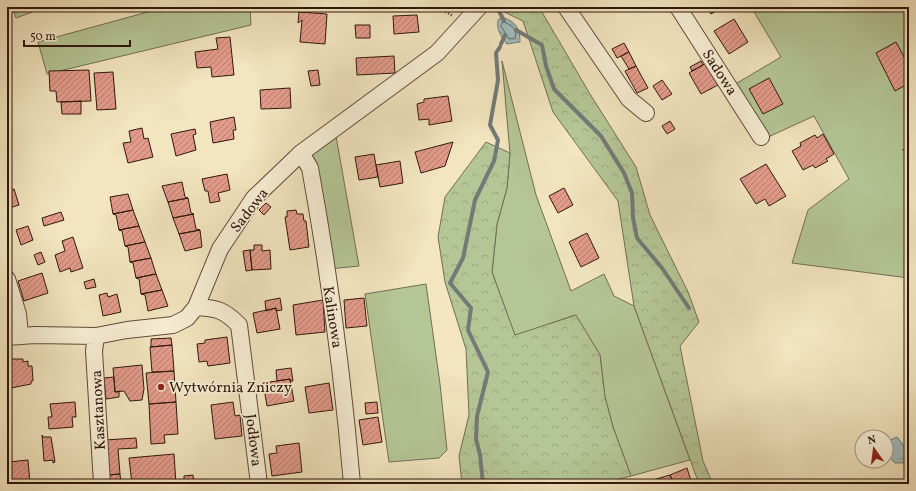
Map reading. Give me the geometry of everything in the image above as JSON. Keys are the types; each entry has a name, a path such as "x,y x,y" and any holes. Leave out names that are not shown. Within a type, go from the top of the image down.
{"street":[{"name":"Sadowa","path":"14,336 96,336 127,330 173,325 187,318 196,307 220,249 255,197 301,153 437,53 479,7"},
{"path":"566,7 629,99 646,113"},
{"name":"Sadowa","path":"678,7 761,137"},
{"name":"Kalinowa","path":"301,153 310,168 332,306 342,376 352,484"},
{"path":"7,279 18,314 14,336"},
{"name":"Jodłowa","path":"196,307 217,308 229,315 239,325 259,484"},
{"name":"Kasztanowa","path":"96,336 94,351 102,484"}],"green space":[{"path":"12,7 46,7 16,18"},
{"path":"166,7 250,7 251,25 47,74 38,42"},
{"path":"494,7 539,7 590,94 636,167 650,215 688,292 699,322 680,346 703,461 713,484 699,484 634,306 618,201 553,112 523,21"},
{"path":"751,7 909,7 909,146 902,150 909,151 909,278 792,263 808,210 849,179 814,116 766,138 732,86 781,57"},
{"path":"502,61 536,195 571,291 604,274 614,296 634,306 690,460 631,476 613,427 605,397 600,355 575,315 515,336 492,272 497,224 507,188 510,153"},
{"path":"336,136 359,266 329,269 311,156"},
{"path":"486,142 510,153 507,188 497,224 492,272 515,335 576,315 600,355 605,397 613,427 631,476 598,484 462,484 459,456 469,415 466,349 445,282 438,237 445,197"},
{"path":"426,284 440,384 447,450 439,458 389,462 365,294"}],"water":[{"path":"502,17 514,23 518,29 520,42 507,44 503,39 498,30 498,20"},
{"path":"897,437 909,452 908,463 894,462 894,438"}],"building":[{"path":"707,7 723,7 711,14"},
{"path":"299,12 327,14 325,44 300,42 302,20 298,23"},
{"path":"417,15 419,32 394,34 393,16"},
{"path":"734,19 748,42 729,54 714,31"},
{"path":"355,25 370,25 370,38 356,38"},
{"path":"230,37 234,75 212,77 211,67 197,68 195,52 218,49 216,38"},
{"path":"896,42 909,66 909,83 895,91 876,53"},
{"path":"624,43 629,52 617,58 612,49"},
{"path":"629,52 636,66 629,69 621,56"},
{"path":"394,56 395,73 357,75 356,58"},
{"path":"701,61 703,65 692,71 690,67"},
{"path":"706,63 718,85 701,94 689,73"},
{"path":"636,66 648,88 637,93 625,71"},
{"path":"89,70 91,101 57,102 56,91 50,91 49,71"},
{"path":"318,70 320,85 311,86 308,71"},
{"path":"113,72 116,109 97,110 94,73"},
{"path":"769,78 783,104 763,114 749,89"},
{"path":"662,80 672,94 662,100 653,86"},
{"path":"290,88 291,108 261,109 260,90"},
{"path":"448,96 452,121 429,125 429,119 419,120 417,104 424,102 424,99"},
{"path":"81,101 81,114 62,114 61,102"},
{"path":"234,117 236,130 233,130 234,139 213,143 210,122"},
{"path":"670,121 675,129 667,134 662,126"},
{"path":"142,128 144,139 148,138 153,157 128,163 123,143 131,142 129,131"},
{"path":"195,129 196,134 193,135 196,150 176,156 171,134"},
{"path":"823,134 834,154 826,159 828,161 815,168 813,165 803,170 792,151 801,146 800,143 815,135 817,138"},
{"path":"453,142 445,166 421,173 415,152"},
{"path":"374,154 378,177 359,180 355,157"},
{"path":"400,161 403,183 380,187 376,165"},
{"path":"766,164 786,196 769,206 765,199 756,204 740,179"},
{"path":"227,174 230,190 218,193 220,201 210,203 208,191 205,191 202,179"},
{"path":"182,182 185,197 188,198 168,202 162,186"},
{"path":"564,188 573,205 558,213 549,196"},
{"path":"14,189 19,205 9,208 10,212 7,213 7,192"},
{"path":"128,194 133,210 113,214 110,197"},
{"path":"188,198 191,213 194,214 173,218 168,202"},
{"path":"266,203 271,207 264,215 259,210"},
{"path":"133,210 139,226 119,230 116,215 113,214"},
{"path":"296,210 297,214 303,214 304,221 306,221 309,247 290,250 285,217 287,217 287,211"},
{"path":"61,212 64,220 44,226 42,218"},
{"path":"193,214 196,229 200,230 179,234 173,218"},
{"path":"28,226 33,240 21,245 16,230"},
{"path":"139,226 145,242 125,246 122,231 119,230"},
{"path":"200,230 202,247 185,251 179,234"},
{"path":"587,233 599,258 581,267 569,242"},
{"path":"73,237 83,268 71,272 70,268 60,272 55,255 65,251 62,241"},
{"path":"145,242 151,258 130,262 128,247 125,246"},
{"path":"254,245 262,245 262,251 270,250 271,269 252,270 250,250 254,250"},
{"path":"250,250 252,270 246,271 243,251"},
{"path":"41,252 45,262 38,265 34,255"},
{"path":"151,258 156,274 136,278 133,263 130,262"},
{"path":"42,273 48,293 24,301 18,281"},
{"path":"156,274 162,290 141,294 139,279 136,278"},
{"path":"94,279 96,287 86,289 84,282"},
{"path":"162,290 168,306 148,311 145,295 141,294"},
{"path":"107,293 108,297 117,294 121,312 103,316 99,295"},
{"path":"280,298 282,310 276,311 276,308 266,311 265,301"},
{"path":"364,298 367,326 346,328 344,300"},
{"path":"323,300 325,332 296,335 293,305"},
{"path":"276,308 280,329 257,333 253,313"},
{"path":"227,337 230,363 208,366 207,361 199,362 197,344 205,343 205,340"},
{"path":"171,338 172,345 151,347 151,339"},
{"path":"172,345 174,371 152,372 150,347"},
{"path":"10,359 23,359 23,362 28,361 28,366 32,366 33,381 31,381 31,384 11,388 11,382 7,382 7,366 10,366"},
{"path":"142,365 144,389 142,400 130,401 124,391 115,392 113,368"},
{"path":"291,368 293,381 290,381 290,379 277,381 276,370"},
{"name":"Wytwórnia Zniczy","path":"174,371 176,402 149,404 146,373"},
{"path":"114,377 115,392 119,391 119,397 106,399 104,378"},
{"path":"290,379 294,401 267,406 263,383"},
{"path":"329,383 333,410 309,413 305,387"},
{"path":"75,402 76,417 72,417 73,427 49,429 48,417 52,417 50,404"},
{"path":"176,402 178,434 164,435 165,443 151,444 149,404"},
{"path":"233,402 235,416 240,415 242,436 215,439 211,405"},
{"path":"377,402 378,413 366,414 365,403"},
{"path":"378,417 382,442 363,445 359,420"},
{"path":"42,435 43,437 51,437 55,462 53,463 53,460 44,461"},
{"path":"136,438 137,448 118,449 120,474 108,475 105,440"},
{"path":"299,443 302,472 272,476 269,454 277,453 276,446"},
{"path":"174,454 176,484 132,484 129,458"},
{"path":"28,460 30,484 11,484 9,462"},
{"path":"687,468 692,484 674,484 670,475"},
{"path":"120,474 121,484 109,484 108,475"},
{"path":"193,475 194,484 184,484 184,476"},
{"path":"670,475 674,484 655,484 653,480"}],"waterway":[{"path":"497,7 504,21"},
{"path":"516,30 542,45 546,66 554,89 601,136 624,173 632,193 633,218 637,238 662,268 689,308"},
{"path":"501,44 505,35"},
{"path":"483,484 480,455 476,439 477,416 488,372 468,330 471,308 450,283 463,258 475,200 494,161 498,140 490,125 498,80 496,53 500,47"}],"place":[{"name":"Wytwórnia Zniczy","path":"161,387"}]}
